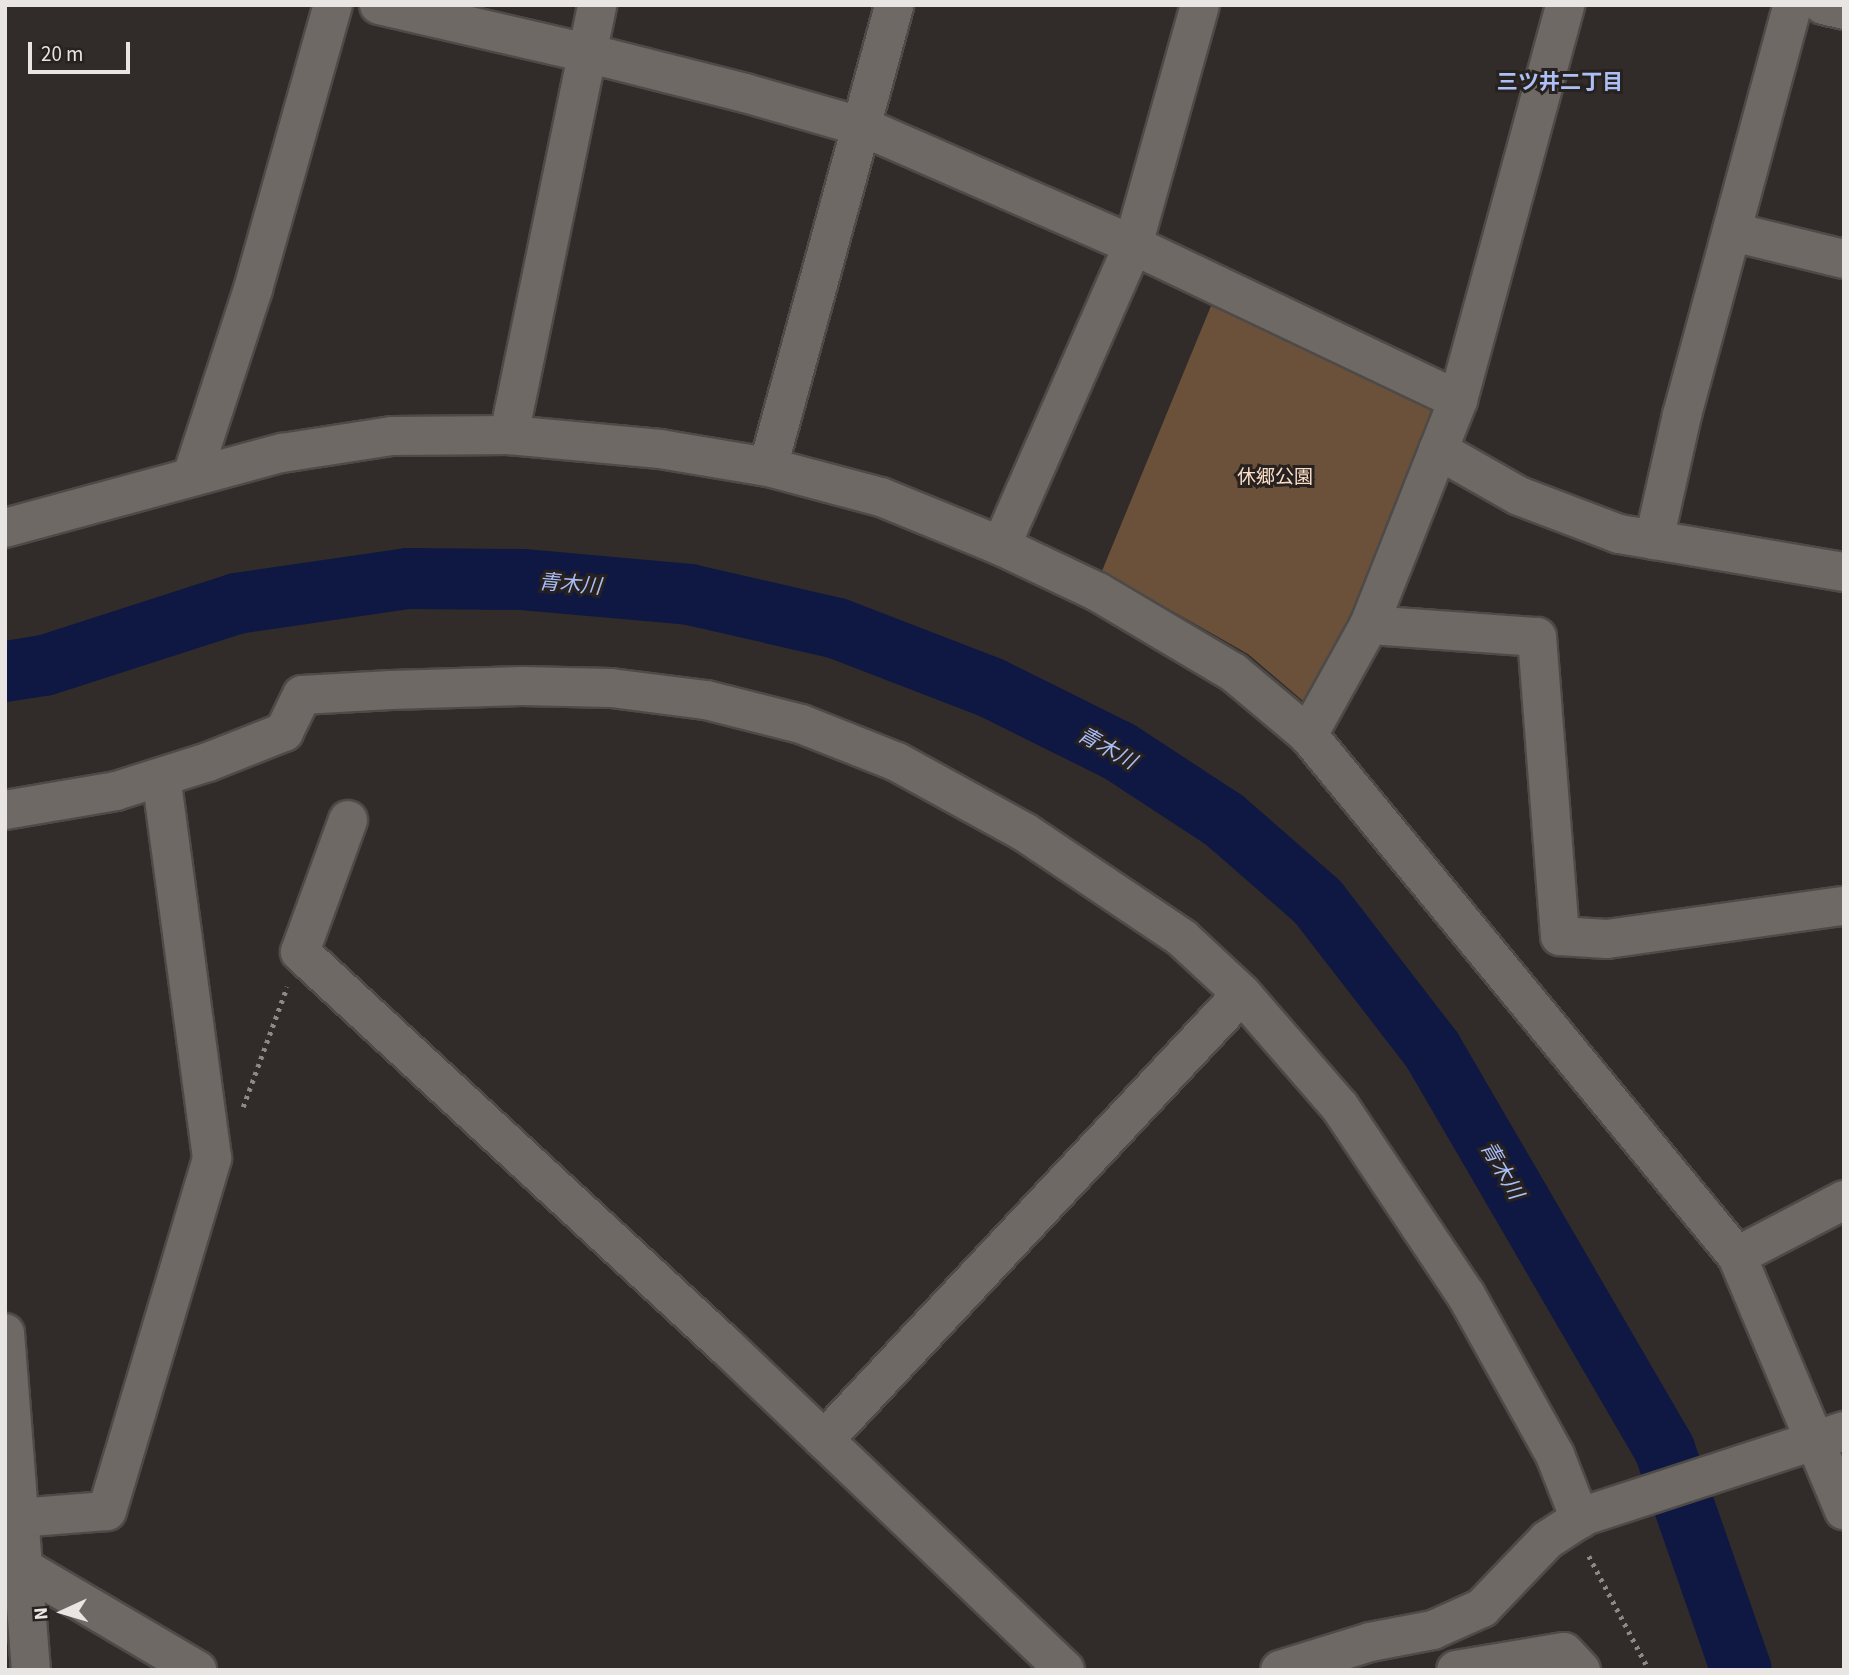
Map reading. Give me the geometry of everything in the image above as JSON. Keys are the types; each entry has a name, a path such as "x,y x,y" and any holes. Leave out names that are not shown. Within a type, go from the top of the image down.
{"street":[{"path":"192,476 253,289 332,5"},
{"path":"379,5 587,53 863,127 1133,245 1458,400"},
{"path":"509,435 597,5"},
{"path":"768,467 863,127 894,5"},
{"path":"1001,546 1133,245 1200,5"},
{"path":"1308,735 1369,625 1458,400 1565,5"},
{"path":"1654,540 1682,415 1793,5"},
{"path":"1823,5 1844,10"},
{"path":"1732,232 1844,259"},
{"path":"5,528 282,453 392,436 509,435 660,449 768,467 881,497 1001,546 1098,592 1233,672 1308,735 1737,1256 1830,1435 1844,1510"},
{"path":"1438,450 1519,496 1619,534 1844,572"},
{"path":"1369,625 1536,637 1560,936 1607,939 1843,910"},
{"path":"5,810 116,791 284,732 302,695 522,686 611,688 706,700 801,724 897,762 1026,833 1171,930 1242,994 1340,1107 1466,1295 1555,1455 1580,1518"},
{"path":"13,1519 107,1511 212,1158 161,777"},
{"path":"348,820 300,951 824,1440 1065,1670"},
{"path":"824,1440 1242,994"},
{"path":"1737,1256 1844,1200"},
{"path":"5,1334 13,1519 24,1568 31,1670"},
{"path":"1280,1670 1358,1659 1433,1630 1482,1608 1547,1540 1580,1518 1830,1435"},
{"path":"24,1568 197,1670"},
{"path":"1456,1670 1564,1651 1581,1670"}],"path":[{"path":"212,1158 235,1130 300,951"},
{"path":"1580,1518 1594,1568 1649,1670"}],"green space":[{"name":"休郷公園","path":"1211,306 1443,411 1309,706 1248,654 1102,571"}],"waterway":[{"name":"青木川","path":"5,671 44,665 236,603 408,578 522,579 689,594 837,628 990,687 1119,751 1223,819 1317,901 1432,1050 1664,1449 1741,1670"}],"district":[{"name":"三ツ井二丁目","path":"1560,82"}]}
